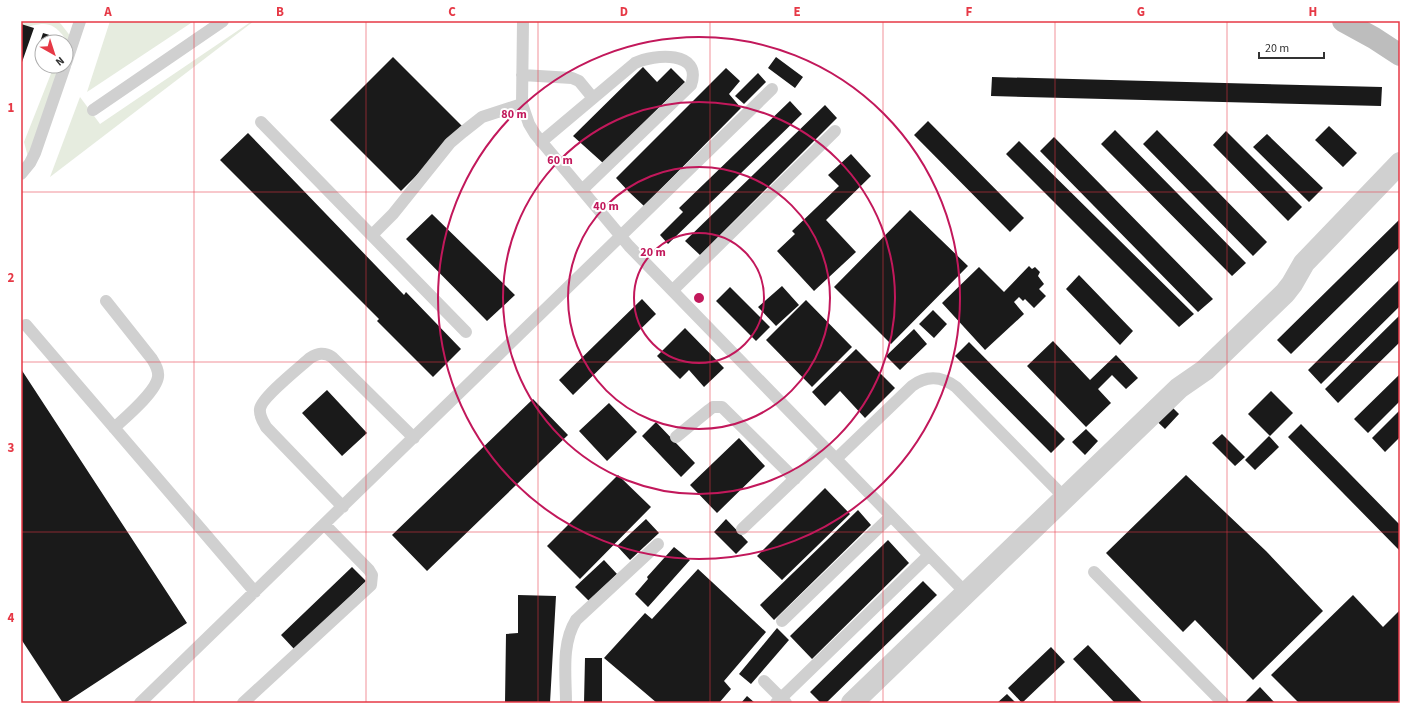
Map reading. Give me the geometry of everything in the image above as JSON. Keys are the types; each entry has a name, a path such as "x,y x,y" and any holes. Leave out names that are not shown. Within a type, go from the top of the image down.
{"street":[{"path":"1343,21 1374,38 1400,55"},
{"path":"852,703 1179,388 1184,376 1198,359 1276,282 1293,269 1304,263 1400,163"}],"lane":[{"path":"74,40 80,21"},
{"path":"93,110 223,21"},
{"path":"523,21 522,104 528,124 541,142 621,236 966,593"},
{"path":"541,142 627,69 643,59 677,57 688,63 693,73 693,79 691,85 686,91 582,190"},
{"path":"21,174 30,163 35,153 63,74"},
{"path":"522,75 572,78 579,81 592,98"},
{"path":"140,703 772,89"},
{"path":"372,235 393,214 450,143 462,132 482,117 522,104"},
{"path":"261,122 466,332"},
{"path":"673,290 835,131"},
{"path":"106,301 152,359 156,366 158,376 156,385 150,393 114,428"},
{"path":"26,325 255,592"},
{"path":"343,507 266,426 260,416 260,410 264,400 315,354 327,354 332,357 414,438"},
{"path":"836,459 912,386 926,379 942,379 950,382 956,387 1065,498"},
{"path":"676,437 713,407 722,407 795,479"},
{"path":"742,529 826,449"},
{"path":"782,621 891,516"},
{"path":"243,703 371,584 372,575 369,570 325,524"},
{"path":"566,703 566,649 570,630 576,620 658,544"},
{"path":"764,681 781,701 929,555"},
{"path":"1094,572 1223,703"}],"shaded area":[{"path":"21,21 57,21 69,34 62,34 55,27 45,24 21,28"},
{"path":"110,21 194,21 87,92"},
{"path":"254,21 50,177 80,97 100,124"},
{"path":"51,74 63,74 28,157 24,142"}],"building":[{"path":"21,24 34,28 21,65"},
{"path":"393,57 464,128 401,191 330,120"},
{"path":"776,57 803,77 795,88 768,68"},
{"path":"643,67 657,82 671,68 685,82 603,163 573,136"},
{"path":"726,68 740,81 729,94 741,108 644,206 616,178"},
{"path":"758,73 766,82 744,104 735,96"},
{"path":"992,77 1382,87 1381,106 991,96"},
{"path":"790,101 802,114 668,244 660,235 683,212 679,208"},
{"path":"825,105 837,118 700,255 685,241"},
{"path":"928,121 1024,218 1010,232 914,135"},
{"path":"1329,126 1357,153 1343,167 1315,140"},
{"path":"1115,130 1246,263 1232,276 1101,144"},
{"path":"1157,130 1267,242 1253,256 1143,144"},
{"path":"1226,131 1302,207 1288,221 1213,145"},
{"path":"248,133 404,295 406,292 461,349 433,377 377,321 379,319 220,160"},
{"path":"1267,134 1323,188 1309,202 1253,147"},
{"path":"1054,137 1213,299 1198,312 1040,151"},
{"path":"1019,141 1194,314 1179,327 1006,154"},
{"path":"851,154 871,176 826,220 856,252 814,291 777,251 795,234 792,231 839,186 828,175"},
{"path":"910,210 968,266 891,344 834,287"},
{"path":"432,214 515,295 487,321 406,239"},
{"path":"1400,219 1400,247 1291,354 1277,340"},
{"path":"1029,266 1032,269 1035,267 1040,272 1038,276 1044,284 1039,289 1046,296 1034,308 1025,299 1023,301 1019,297 1014,302 1024,314 985,350 942,303 979,267 1004,292"},
{"path":"1079,275 1133,331 1120,345 1066,289"},
{"path":"1400,279 1400,306 1321,384 1308,370"},
{"path":"782,286 799,305 776,326 758,307"},
{"path":"730,287 770,327 756,341 716,301"},
{"path":"642,299 656,314 573,395 559,380"},
{"path":"806,300 852,347 812,387 766,340"},
{"path":"933,310 947,324 934,338 919,324"},
{"path":"1400,315 1400,342 1338,403 1325,389"},
{"path":"685,328 724,368 704,387 689,370 680,379 657,356"},
{"path":"914,329 927,344 900,370 886,356"},
{"path":"1053,341 1090,380 1116,355 1138,378 1126,389 1112,375 1098,389 1111,403 1086,427 1027,366"},
{"path":"969,342 1065,439 1051,453 955,356"},
{"path":"856,349 895,388 865,418 840,391 825,406 812,392"},
{"path":"21,369 187,623 65,703 63,703 21,639"},
{"path":"1400,374 1400,401 1368,433 1354,419"},
{"path":"327,390 367,433 342,456 302,413"},
{"path":"1271,391 1293,413 1270,436 1248,414"},
{"path":"1159,394 1179,414 1165,429 1144,409"},
{"path":"533,399 568,435 427,571 392,535"},
{"path":"609,403 637,432 607,461 579,431"},
{"path":"1400,410 1400,437 1385,452 1372,438"},
{"path":"656,422 695,463 681,477 642,436"},
{"path":"1301,424 1400,525 1400,551 1288,437"},
{"path":"1086,429 1098,441 1085,455 1072,442"},
{"path":"1222,434 1245,457 1235,466 1212,443"},
{"path":"1269,436 1279,447 1255,470 1245,460"},
{"path":"739,438 765,466 717,513 690,485"},
{"path":"618,475 651,507 580,579 547,546"},
{"path":"1186,475 1266,551 1323,611 1253,680 1195,620 1183,632 1106,553"},
{"path":"825,488 850,514 782,580 757,556"},
{"path":"858,510 871,525 774,620 760,605"},
{"path":"646,519 659,533 630,560 617,546"},
{"path":"726,519 748,542 736,554 714,532"},
{"path":"888,540 909,563 812,659 790,636"},
{"path":"674,547 690,560 648,607 635,594 648,579 647,577"},
{"path":"604,560 617,574 589,601 575,587"},
{"path":"352,567 366,581 295,650 281,635"},
{"path":"698,569 766,632 724,681 731,689 719,703 657,703 604,658 645,613 652,619"},
{"path":"923,581 937,595 826,703 821,703 810,692"},
{"path":"518,595 556,596 550,703 505,703 506,634 518,633"},
{"path":"1353,595 1383,627 1400,610 1400,703 1299,703 1271,675"},
{"path":"777,628 789,640 751,684 739,674"},
{"path":"1088,645 1143,703 1115,703 1073,659"},
{"path":"1051,647 1065,662 1022,703 1008,688"},
{"path":"585,658 602,658 602,703 584,703"},
{"path":"1260,687 1275,703 1245,702"},
{"path":"1007,694 1016,703 997,703"},
{"path":"747,696 755,703 741,703"}]}
